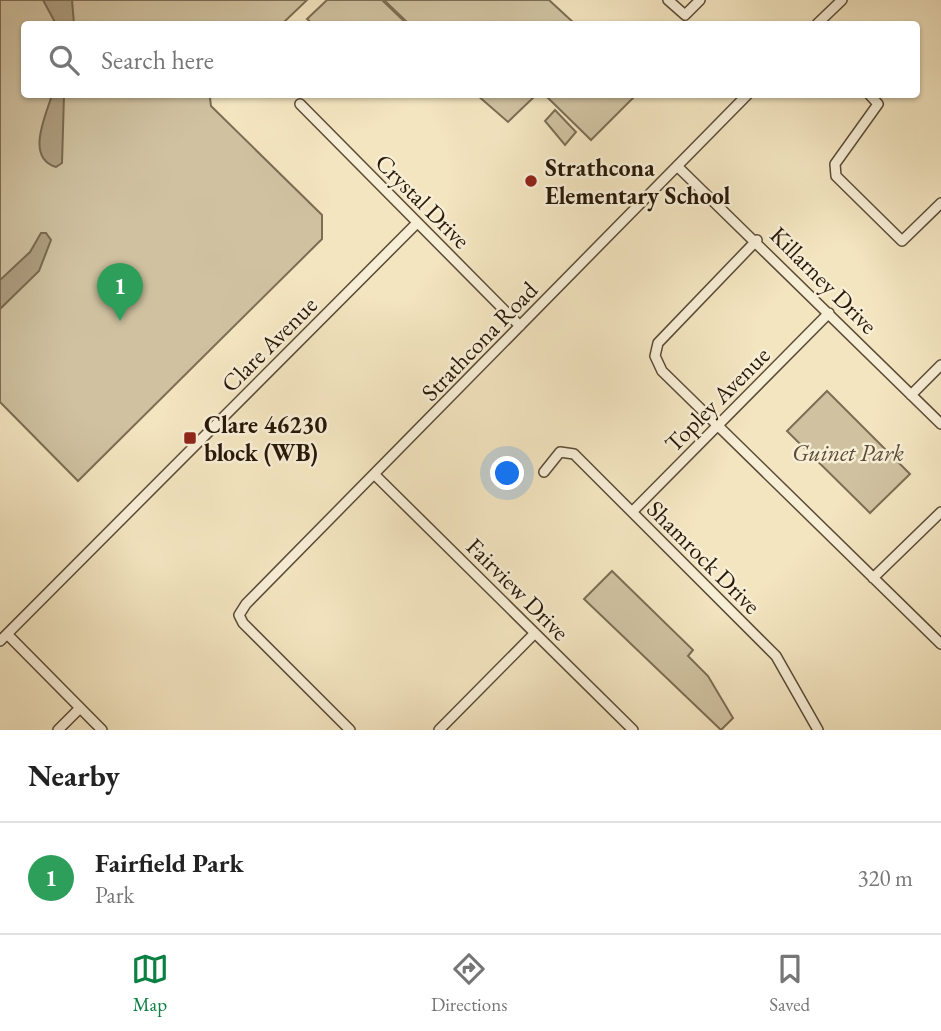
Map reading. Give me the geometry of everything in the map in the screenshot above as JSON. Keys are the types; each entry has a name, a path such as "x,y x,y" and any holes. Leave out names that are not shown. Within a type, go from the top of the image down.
{"street":[{"path":"668,0 685,15 700,0"},
{"path":"820,21 842,0"},
{"name":"Strathcona Road","path":"350,730 239,615 246,604 744,98"},
{"path":"873,98 878,104 835,164 836,176 902,241 941,203"},
{"name":"Crystal Drive","path":"299,104 520,326"},
{"name":"Killarney Drive","path":"677,166 757,240 941,424"},
{"name":"Clare Avenue","path":"3,638 417,223"},
{"path":"757,240 658,343 655,356 662,371 941,644"},
{"name":"Topley Avenue","path":"632,512 830,313"},
{"path":"912,394 941,365"},
{"name":"Shamrock Drive","path":"544,472 560,452 574,454 776,656 818,730"},
{"name":"Fairview Drive","path":"375,475 633,730"},
{"path":"873,578 941,512"},
{"path":"439,730 535,633"},
{"path":"3,638 102,730"},
{"path":"58,730 80,708"}],"green space":[{"path":"0,0 307,0 285,21 21,21 21,98 210,98 211,106 322,215 322,239 78,481 0,402"},
{"path":"327,0 382,0 404,21 309,21 307,19"},
{"path":"384,0 549,0 572,21 406,21"},
{"path":"480,98 533,98 508,122"},
{"path":"548,98 633,98 591,140"},
{"path":"555,110 576,132 565,145 545,121"},
{"name":"Guinet Park","path":"827,391 910,474 870,513 787,431"},
{"path":"612,571 693,650 688,656 708,676 733,718 721,730 584,599"}],"shaded area":[{"path":"43,0 72,0 74,21 54,21"},
{"path":"51,98 64,98 62,163 56,167 41,155 42,124"},
{"path":"41,233 46,233 51,240 39,271 0,309 0,280 30,252"}],"place":[{"name":"Strathcona Elementary School","path":"531,181"},
{"name":"Fairfield Park","path":"120,321"},
{"name":"Clare 46230 block (WB)","path":"190,438"}]}
